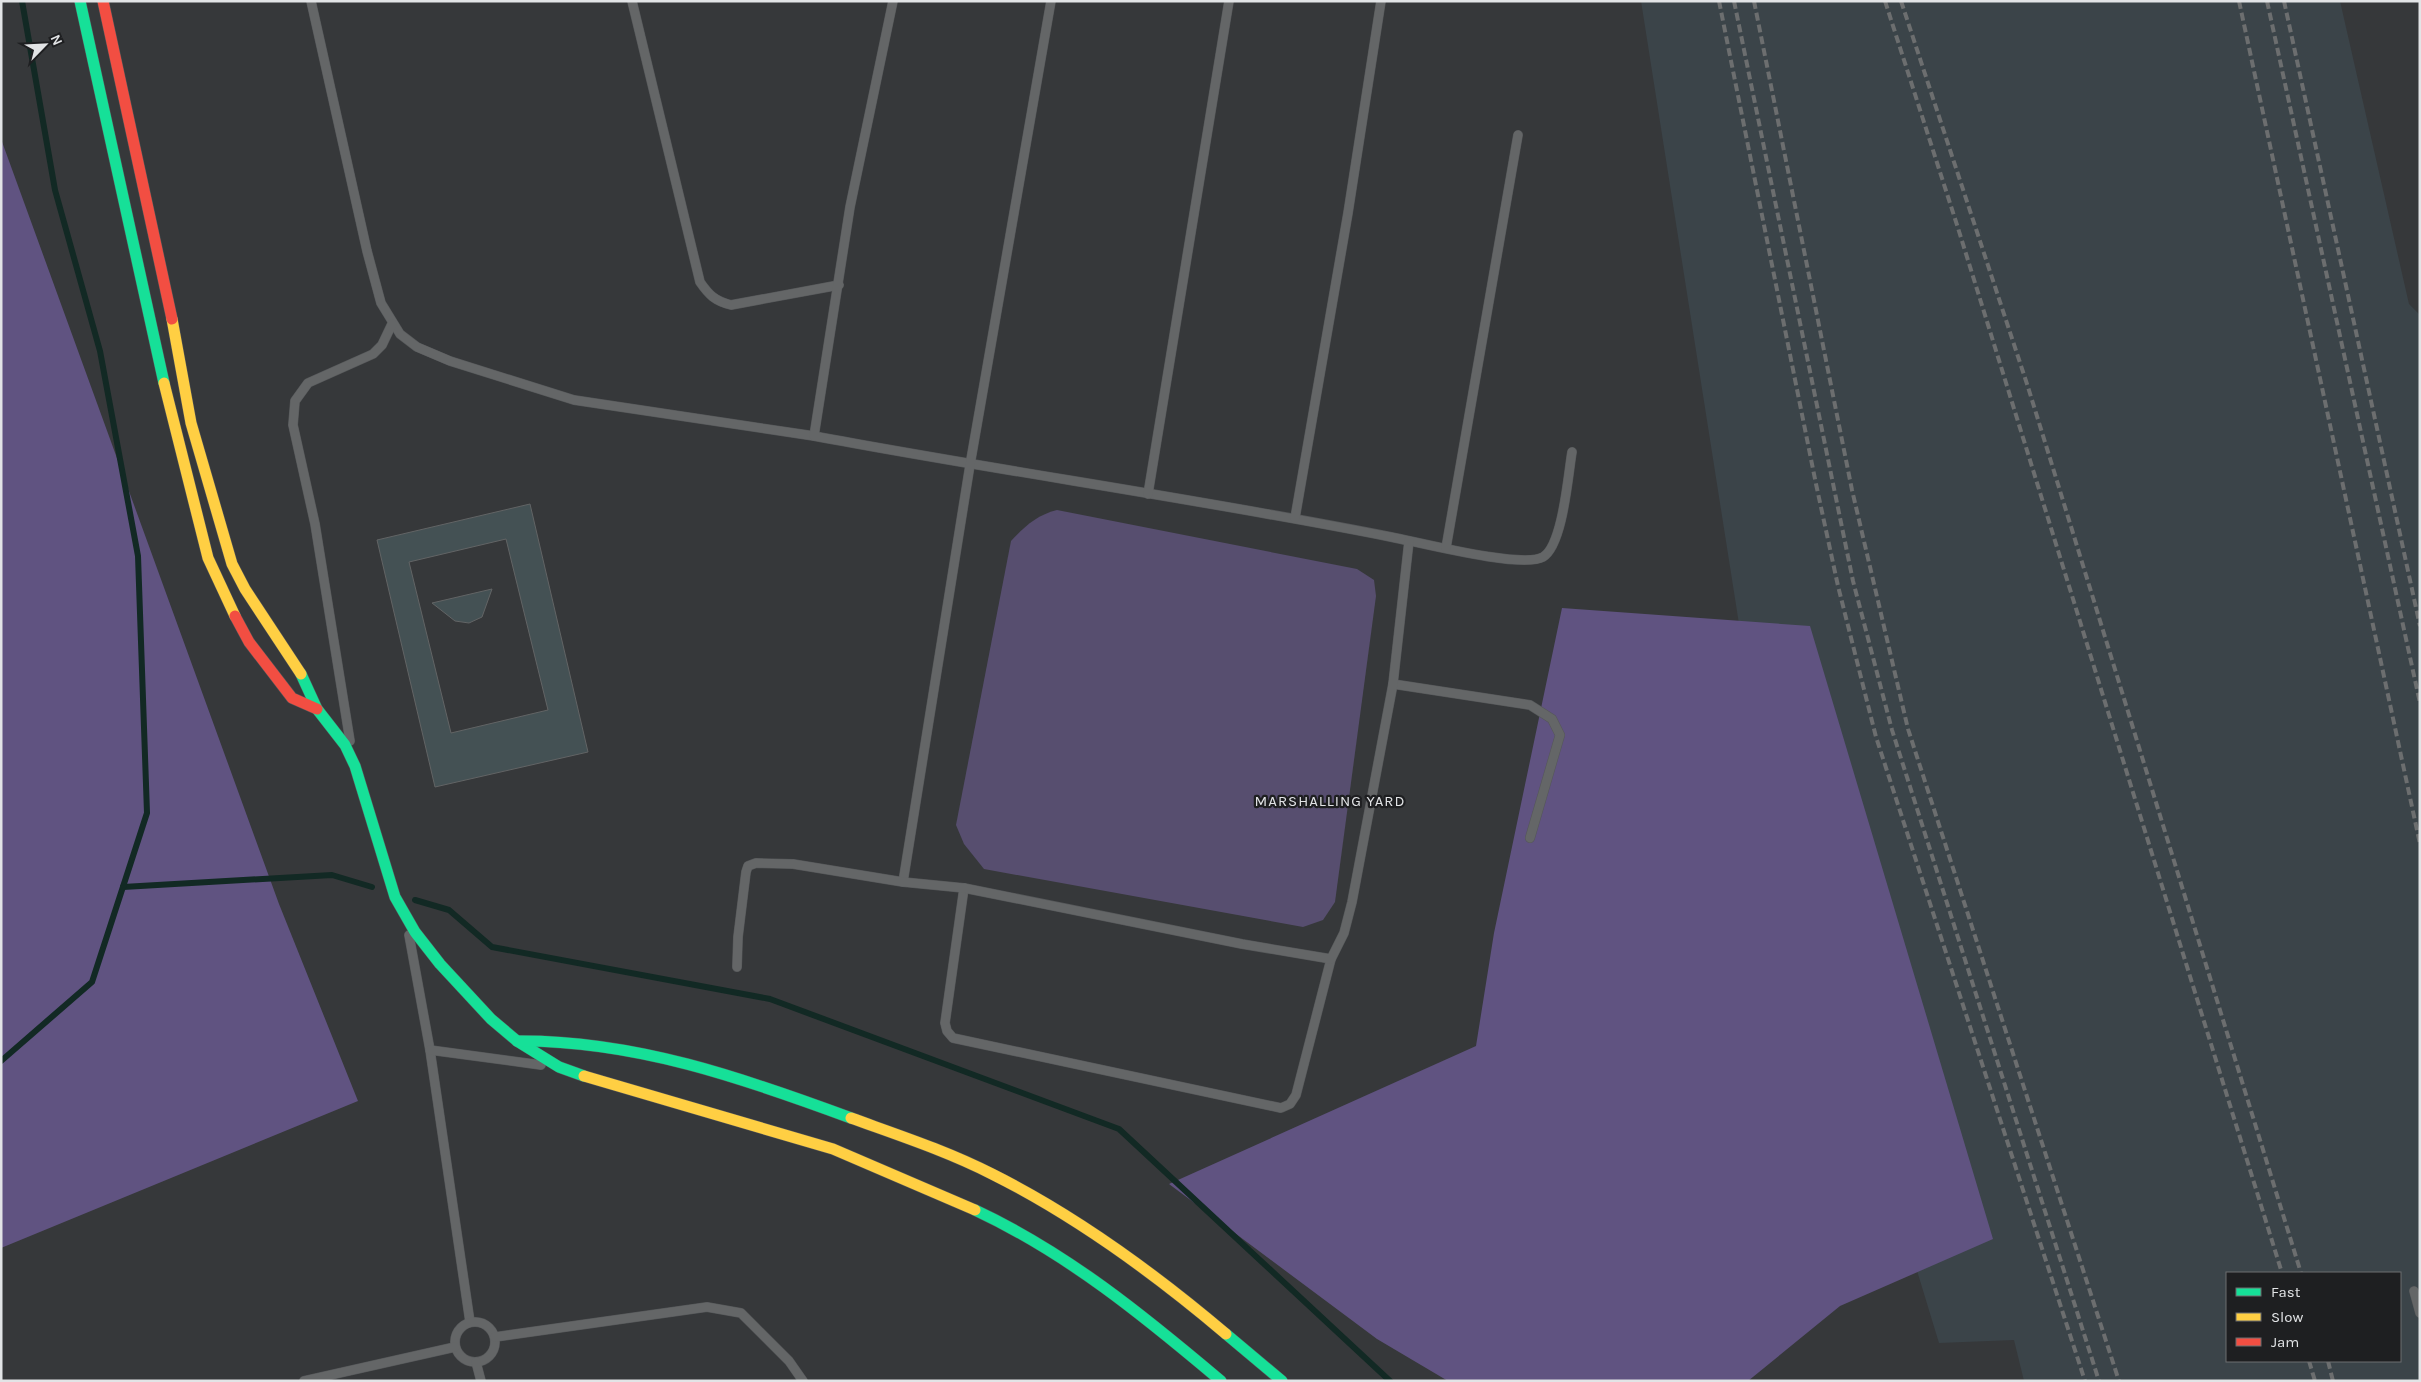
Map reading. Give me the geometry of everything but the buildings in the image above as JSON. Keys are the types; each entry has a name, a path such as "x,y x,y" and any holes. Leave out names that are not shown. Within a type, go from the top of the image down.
{"street":[{"path":"80,1 146,308 208,558 226,599 249,642 292,698 317,709"},
{"path":"103,1 168,295 191,423 232,564 245,588 307,682 317,709 345,745 354,766 395,898 405,916 440,964 470,998 517,1041 559,1067 606,1083 718,1114 832,1149 937,1192 989,1216 1076,1266 1142,1314 1221,1381"},
{"path":"517,1041 570,1042 595,1045 678,1062 782,1092 965,1162 1012,1184 1088,1230 1155,1276 1228,1334 1282,1381"}],"lane":[{"path":"311,1 356,207 381,303 392,324 400,334 416,347 496,377 574,400 814,436 970,465 1295,518 1511,559 1533,560 1543,557 1553,547 1561,518 1572,452"},
{"path":"632,1 700,282 710,296 718,302 731,305 839,285"},
{"path":"814,436 850,207 893,1"},
{"path":"903,882 970,465 1051,1"},
{"path":"1148,494 1229,1"},
{"path":"1295,518 1346,223 1381,1"},
{"path":"1446,548 1518,135"},
{"path":"354,766 315,524 293,425 294,401 308,384 341,366 373,354 382,345 392,324"},
{"path":"964,888 945,1023 947,1031 953,1038 1282,1108 1290,1104 1296,1095 1331,959 1344,933 1352,902 1393,684 1409,541"},
{"path":"1393,684 1530,705 1552,719 1560,735 1530,838"},
{"path":"737,967 742,892 748,866 756,863 793,864 903,882 964,888 1242,944 1331,959"},
{"path":"405,916 430,1050 470,1322"},
{"path":"430,1050 559,1067"},
{"path":"2414,1291 2420,1313"},
{"path":"495,1336 707,1307 741,1313 789,1361 803,1381"},
{"path":"470,1322 486,1324 492,1329 495,1336 493,1352 488,1358 476,1362 465,1359 456,1347 458,1331 470,1322"},
{"path":"304,1381 456,1347"},
{"path":"476,1362 481,1381"}],"shaded area":[{"path":"1641,1 2340,1 2409,304 2420,315 2420,1381 2024,1381 2014,1340 1939,1343 1759,751"},
{"path":"1,139 279,904 358,1101 1,1248"},
{"path":"1057,510 1357,569 1374,580 1376,596 1335,902 1323,920 1303,927 984,869 964,844 956,825 1011,541 1032,522 1043,515"},
{"path":"1562,608 1810,626 1993,1239 1840,1306 1748,1381 1448,1381 1377,1339 1169,1184 1476,1046 1494,933"}],"waterway":[{"path":"1,1061 92,982 147,813 138,556 100,351 55,190 22,1"},
{"path":"123,887 332,875 372,887"},
{"path":"415,900 449,910 492,947 770,999 1119,1129 1390,1381"}],"railway":[{"path":"1719,1 1816,484 1838,586 1876,737 2085,1381"},
{"path":"1734,1 1853,581 1892,730 2099,1381"},
{"path":"1754,1 1852,490 1908,729 2119,1381"},
{"path":"1885,1 1958,228 2282,1272"},
{"path":"1901,1 2028,387 2301,1272"},
{"path":"2239,1 2420,844"},
{"path":"2267,1 2420,703"},
{"path":"2284,1 2420,626"},
{"path":"2309,1362 2315,1381"},
{"path":"2328,1362 2333,1381"}],"traffic: fast":[{"path":"80,1 164,383"},
{"path":"301,674 317,709 345,745 355,766 395,897 415,932 440,964 491,1019 517,1041 559,1067 584,1076"},
{"path":"517,1041 561,1042 646,1054 729,1076 851,1118"},
{"path":"975,1210 1041,1246 1104,1287 1221,1381"},
{"path":"1226,1334 1282,1381"}],"traffic: slow":[{"path":"172,319 191,423 232,564 245,589 301,674"},
{"path":"164,383 208,558 235,616"},
{"path":"584,1076 833,1149 975,1210"},
{"path":"851,1118 958,1158 1023,1190 1114,1247 1171,1289 1226,1334"}],"traffic: jam":[{"path":"103,1 172,319"},
{"path":"235,616 249,642 292,698 317,709"}],"district":[{"name":"MARSHALLING YARD","path":"1330,801"}]}
